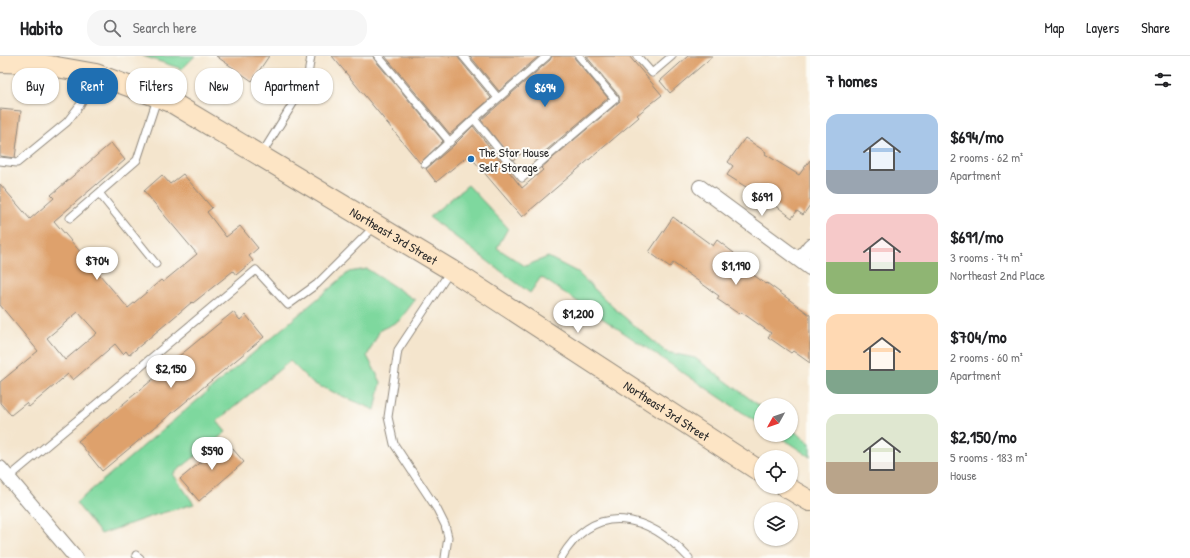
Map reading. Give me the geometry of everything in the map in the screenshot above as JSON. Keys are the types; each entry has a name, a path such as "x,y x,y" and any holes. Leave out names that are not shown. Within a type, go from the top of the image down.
{"main road":[{"name":"Northeast 3rd Street","path":"0,62 34,63 67,69"},
{"name":"Northeast 3rd Street","path":"174,104 451,270 754,467"},
{"path":"798,494 810,501"}],"street":[{"path":"700,187 805,264 810,246"},
{"path":"4,473 76,558"}],"lane":[{"path":"261,155 307,81 311,56"},
{"path":"378,56 450,142"},
{"path":"463,56 498,98"},
{"path":"425,164 474,119 547,56"},
{"path":"474,119 522,178 615,100 579,56"},
{"path":"637,56 652,73 672,56"},
{"path":"0,161 17,163 67,122 81,104"},
{"path":"70,218 136,160 156,104"},
{"path":"99,193 156,264"},
{"path":"4,473 256,270 288,305 317,284 376,224"},
{"path":"445,558 448,536 445,525 437,509 394,444 388,417 398,350 451,270"},
{"path":"561,558 567,547 585,530 600,521 627,519 650,527 668,538 689,558"}],"green space":[{"path":"143,56 195,56 183,68"},
{"path":"468,185 508,228 497,248 525,266 548,257 577,272 616,310 666,352 695,358 754,402 754,420 541,277 530,293 429,217"},
{"path":"367,269 415,300 399,321 380,330 367,356 381,382 375,410 312,383 290,361 217,421 226,432 173,474 194,504 155,515 101,534 76,503 349,272"},
{"path":"798,434 810,443 810,457 788,442 798,442"}],"building":[{"path":"216,56 269,56 261,68 251,68 251,80 243,75 243,68 233,68"},
{"path":"332,56 373,56 443,141 420,163"},
{"path":"385,56 458,56 491,98 450,134"},
{"path":"470,56 539,56 499,91"},
{"path":"552,56 574,56 608,98 535,160 526,150 513,160 481,120 550,60"},
{"path":"586,56 629,56 662,95 637,115 639,117 522,217 469,155 436,182 426,169 453,146 473,126 522,188 543,170 541,168 620,101 619,96"},
{"path":"688,56 713,56 670,93 660,81"},
{"path":"0,109 21,111 15,158 0,156"},
{"path":"745,138 766,152 765,154 799,175 810,160 810,205 803,215 797,211 792,218 766,198 765,199 727,175 733,166 728,162"},
{"path":"111,143 125,160 54,221 128,308 161,280 163,282 197,254 144,191 162,175 170,184 183,174 212,208 207,212 226,237 240,226 258,248 249,256 253,261 236,275 233,271 193,303 192,302 129,355 126,351 123,354 115,344 73,380 68,374 29,407 26,403 11,415 0,403 0,382 38,351 0,305 0,184 30,219 54,198 51,195","holes":["78,312 97,333 65,360 47,338"]},
{"path":"673,217 713,246 717,240 734,253 730,258 810,315 810,363 793,351 791,353 768,337 771,333 741,312 739,314 717,299 719,296 673,263 670,267 649,252"},
{"path":"233,312 240,320 246,315 264,337 102,471 78,441"},
{"path":"226,441 244,462 199,501 180,479"}],"place":[{"name":"The Stor House Self Storage","path":"471,159"}]}
